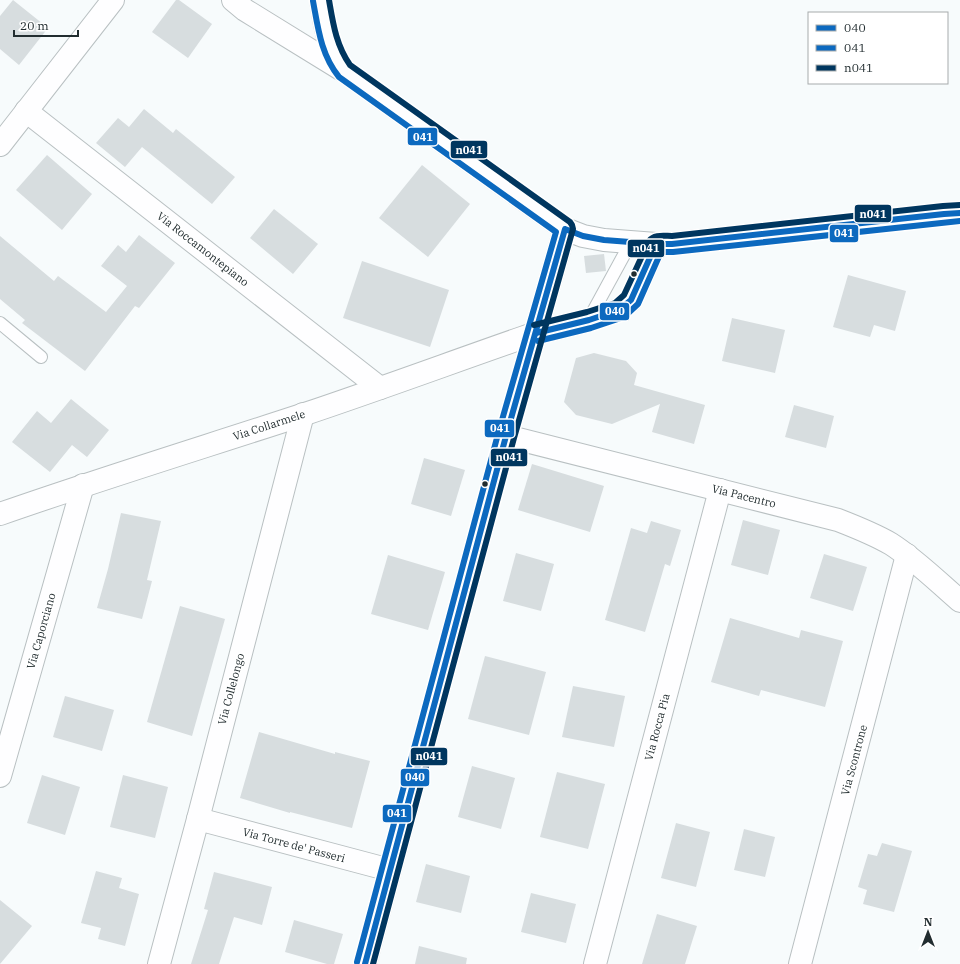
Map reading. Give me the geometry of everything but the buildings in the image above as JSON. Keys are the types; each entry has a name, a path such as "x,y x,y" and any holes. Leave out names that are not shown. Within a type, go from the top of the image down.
{"street":[{"path":"0,145 113,0"},
{"path":"233,0 245,10 344,71 565,229 583,236 604,240 672,244 960,213"},
{"path":"321,0 328,38 334,54 344,71"},
{"name":"Via Roccamontepiano","path":"26,111 380,388"},
{"path":"365,964 506,436 565,229"},
{"name":"Via Collarmele","path":"0,514 83,485 380,388 536,333 589,320 619,310 631,300 656,244"},
{"name":"Via Collelongo","path":"158,964 198,819 303,414"},
{"name":"Via Pacentro","path":"506,436 838,520 852,525 891,544 907,555 960,601"},
{"name":"Via Caporciano","path":"0,776 83,485"},
{"name":"Via Rocca Pia","path":"595,964 720,490"},
{"name":"Via Scontrone","path":"800,964 907,555"},
{"name":"Via Torre de' Passeri","path":"198,819 390,870"}],"lane":[{"path":"589,320 631,242"},
{"path":"0,323 41,357"}],"transit line":[{"name":"n041","path":"329,0 338,42 350,65 570,222 573,229 514,438 373,964"},
{"name":"041","path":"313,1 324,50 328,60 339,77 556,232 498,434 357,962"},
{"name":"n041","path":"534,325 587,312 615,303 624,295 649,241 656,236 672,236 960,205"},
{"name":"040","path":"365,964 506,436 565,229 583,236 604,240 672,244 960,213"},
{"name":"041","path":"538,341 591,328 624,317 638,304 661,252 673,252 960,221"},
{"name":"040","path":"536,333 589,320 619,310 631,300 656,244"}]}
